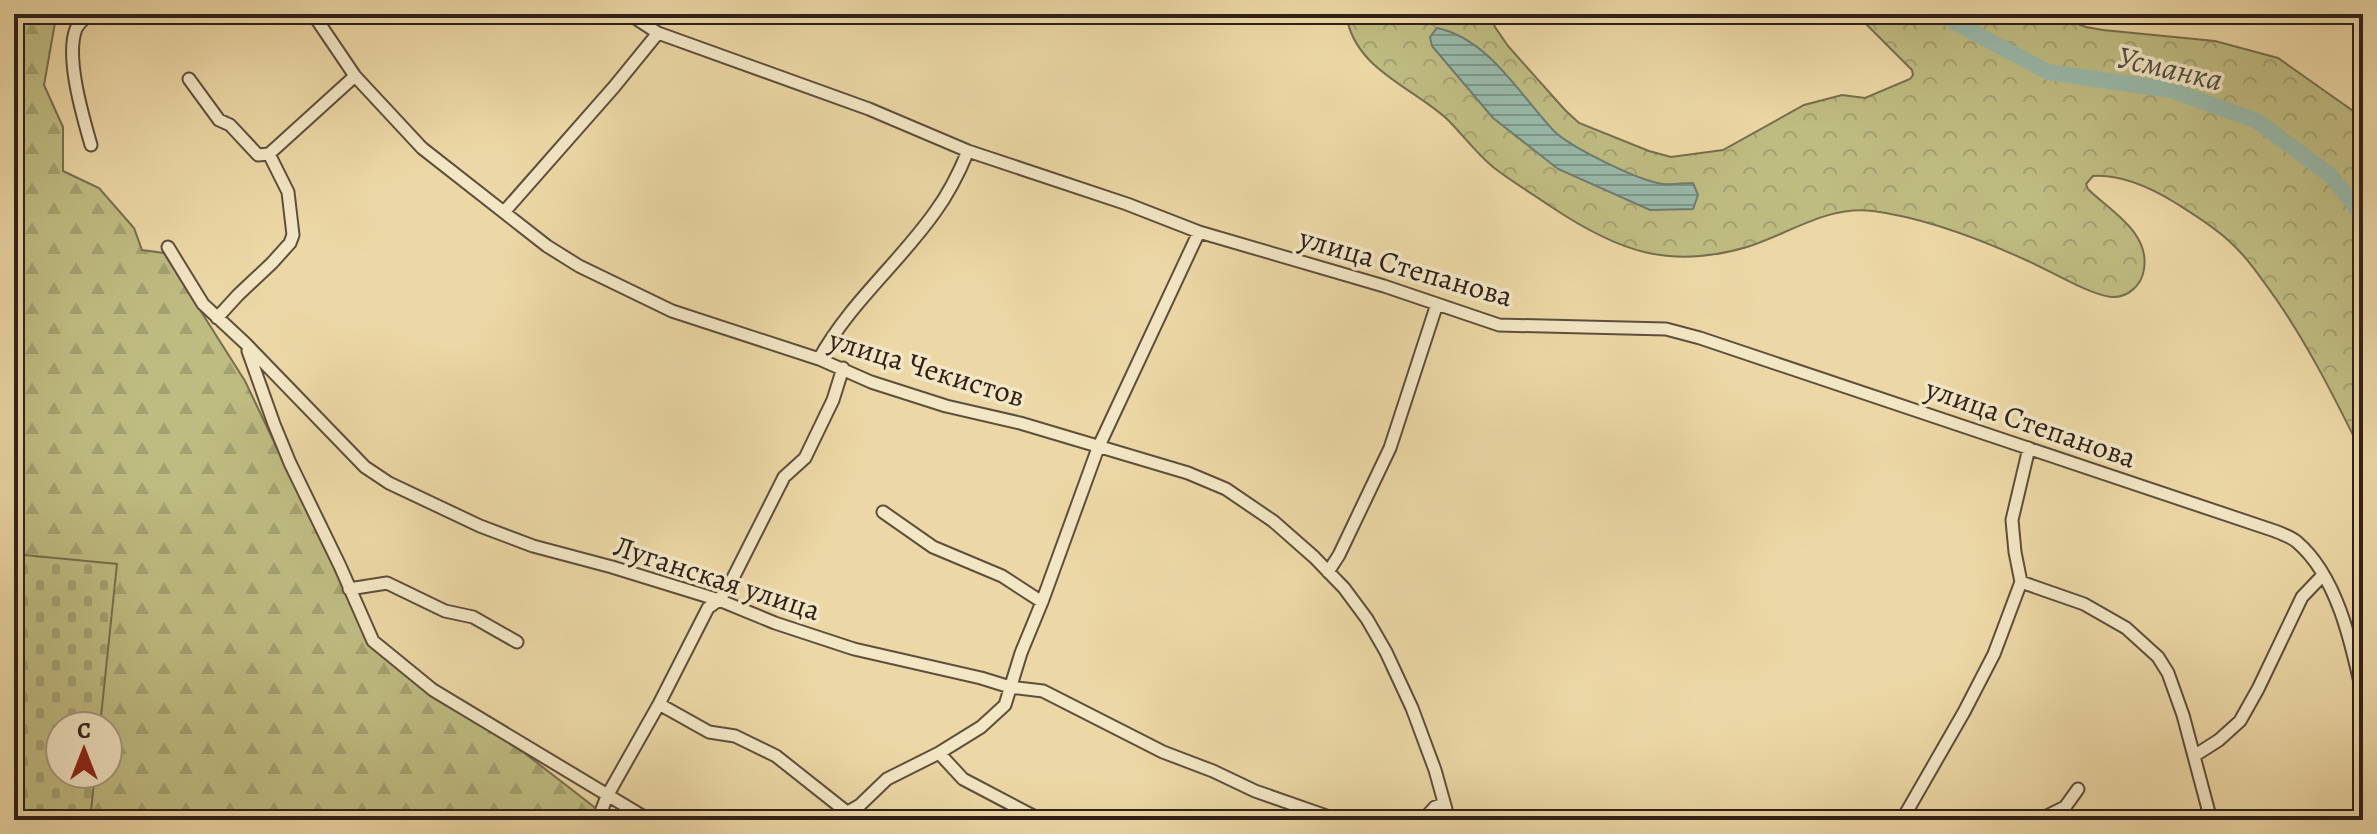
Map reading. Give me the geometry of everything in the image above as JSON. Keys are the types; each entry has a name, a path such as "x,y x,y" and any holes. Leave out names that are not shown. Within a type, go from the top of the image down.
{"street":[{"path":"89,14 77,28 73,48 77,93 91,145"},
{"name":"улица Чекистов","path":"313,14 355,76 422,148 547,246 579,266 672,311 819,359 871,382 1188,473 1226,489 1273,521 1344,588 1367,619 1412,708 1449,820"},
{"name":"улица Степанова","path":"629,14 658,33 869,109 968,151 1127,204 1199,232 1384,286 1499,325 1666,329 1732,348 2275,531 2295,540 2311,556 2323,575 2348,630 2363,696"},
{"path":"504,212 658,33"},
{"path":"189,79 219,120 230,125 258,155 269,154 355,76"},
{"path":"819,359 833,333 934,213 956,179 968,151"},
{"path":"217,318 290,243 293,225 288,192 269,154"},
{"path":"834,820 860,805 887,779 939,753 981,727 1005,705 1098,448 1199,232"},
{"name":"Луганская улица","path":"168,247 203,304 365,467 389,483 480,526 533,546 719,600 775,623 854,649 1010,687 1043,691 1163,752 1255,791 1338,820"},
{"path":"1328,572 1390,448 1437,304"},
{"path":"245,343 274,424 373,641 433,690 649,820"},
{"path":"598,820 607,796 708,608 719,600 729,586 784,477 805,458 833,400 843,368"},
{"path":"1902,820 1994,654 2021,582 2012,520 2029,448"},
{"path":"883,512 933,547 1002,576 1042,602"},
{"path":"2194,756 2219,740 2240,721 2302,597 2323,575"},
{"path":"2021,582 2084,604 2126,628 2158,657 2168,673 2183,715 2211,820"},
{"path":"349,589 387,583 445,611 473,617 517,642"},
{"path":"659,704 709,732 735,736 776,756 848,813"},
{"path":"939,753 963,779 1041,820"},
{"path":"2045,820 2065,807 2078,789"},
{"path":"1423,820 1435,807 1444,804"}],"green space":[{"path":"14,14 60,14 56,17 44,85 63,127 63,171 99,188 134,228 142,250 164,253 245,381 363,628 611,820 14,820"},
{"path":"1346,14 1490,14 1508,46 1579,123 1671,157 1723,150 1804,105 1842,95 1865,98 1910,79 1912,70 1856,14 2050,14 2086,27 2215,41 2278,58 2363,118 2363,455 2300,336 2248,261 2210,225 2145,187 2103,176 2093,176 2086,184 2126,223 2141,244 2144,269 2140,280 2128,293 2117,297 2092,292 2010,253 1952,230 1873,211 1856,210 1824,216 1747,247 1719,254 1693,257 1645,252 1622,245 1577,223 1493,167 1447,119 1372,63 1351,33"},
{"path":"14,554 117,564 102,710 44,710 44,790 93,790 90,820 14,820"}],"shaded area":[{"path":"1437,28 1456,34 1488,56 1554,131 1574,146 1652,182 1693,183 1698,195 1693,209 1650,210 1558,169 1493,118 1432,46 1430,37"}],"waterway":[{"name":"Усманка","path":"1939,14 2048,72 2171,90 2257,121 2330,175 2363,216"}]}
